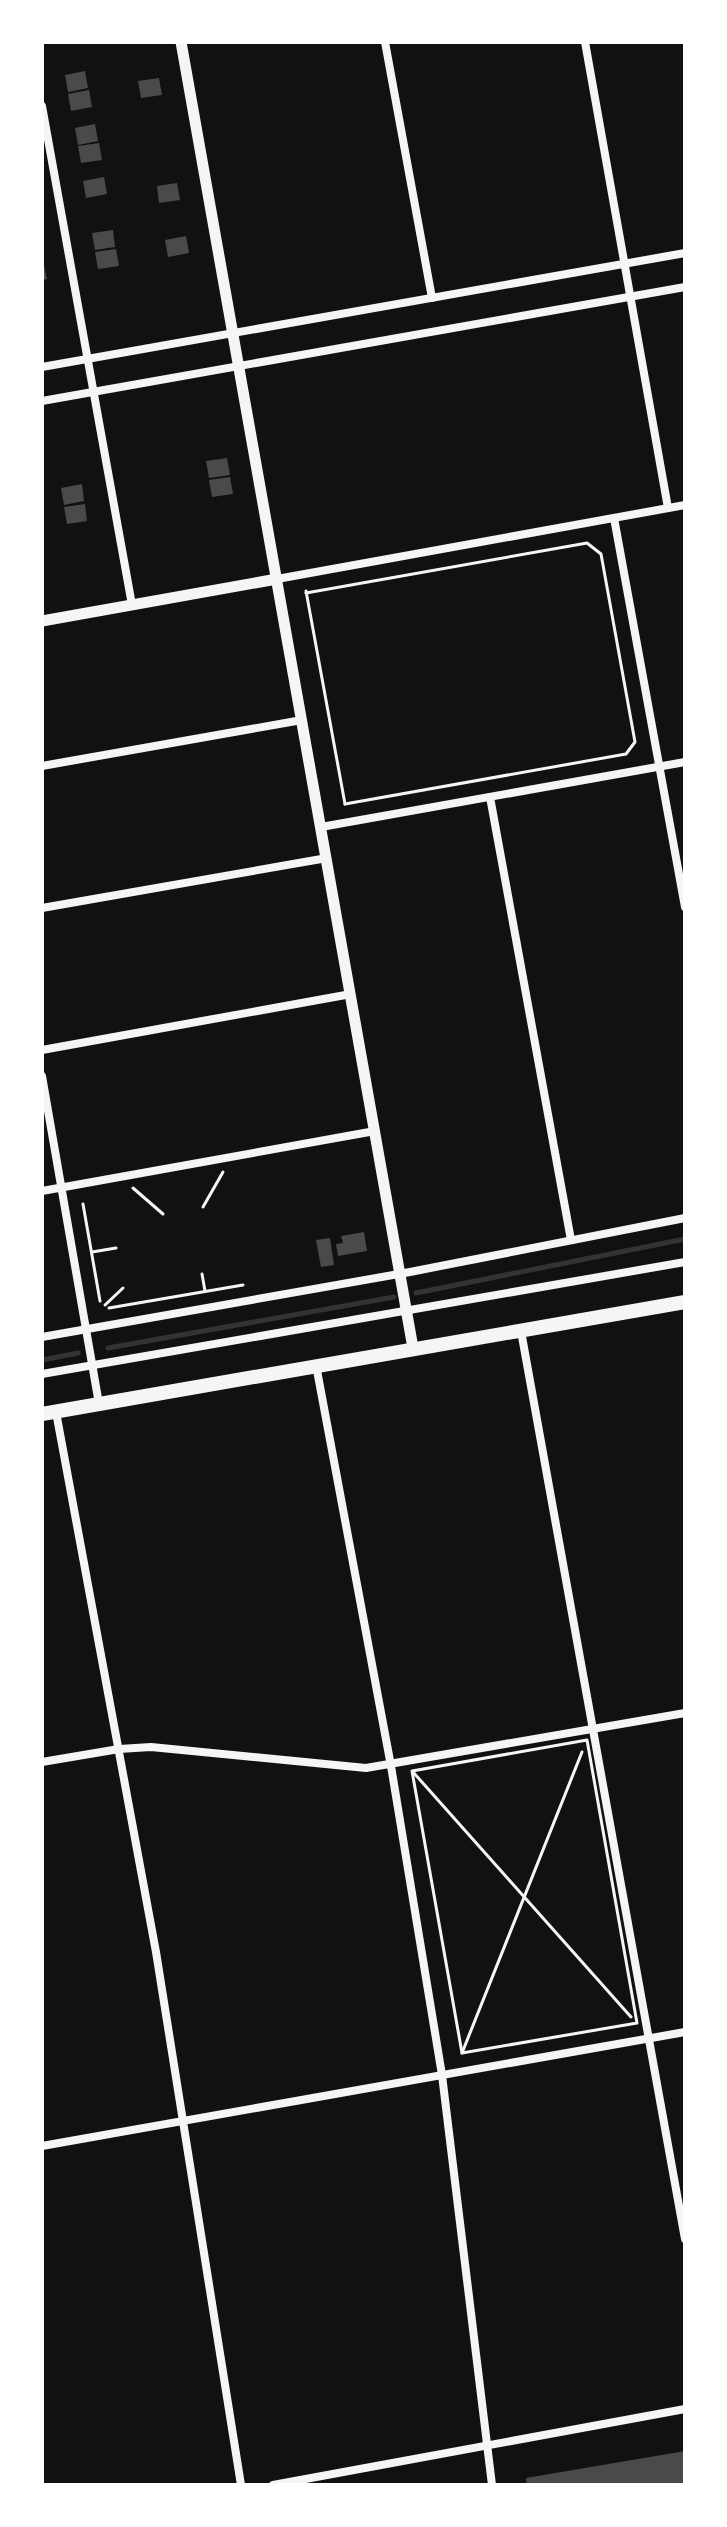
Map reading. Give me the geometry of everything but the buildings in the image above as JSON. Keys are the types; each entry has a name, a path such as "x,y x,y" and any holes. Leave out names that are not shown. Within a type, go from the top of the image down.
{"main road":[{"path":"49,1413 685,1302"}],"street":[{"path":"181,42 413,1348"},
{"path":"385,42 432,298"},
{"path":"585,42 668,508"},
{"path":"42,106 132,605"},
{"path":"42,367 685,253"},
{"path":"42,401 685,287"},
{"path":"42,621 685,505"},
{"path":"614,518 685,907"},
{"path":"42,766 302,720"},
{"path":"321,827 685,762"},
{"path":"490,797 571,1240"},
{"path":"42,908 327,858"},
{"path":"42,1050 351,994"},
{"path":"42,1076 99,1404"},
{"path":"42,1191 375,1131"},
{"path":"42,1337 401,1274 685,1218"},
{"path":"42,1374 685,1262"},
{"path":"521,1331 685,2239"},
{"path":"316,1365 391,1766 442,2075 492,2485"},
{"path":"49,1413 119,1749 154,1940 241,2485"},
{"path":"42,1762 119,1749 169,1748 343,1767 391,1766 685,1713"},
{"path":"42,2146 685,2032"},
{"path":"273,2485 685,2409"}],"path":[{"path":"347,812 306,590 587,541 601,554 635,742"},
{"path":"601,554 609,552"},
{"path":"345,804 626,754 635,742 643,740"},
{"path":"203,1207 223,1172"},
{"path":"133,1188 163,1214"},
{"path":"77,1205 83,1204 89,1196"},
{"path":"83,1204 105,1305 110,1314"},
{"path":"92,1252 116,1248"},
{"path":"202,1274 205,1291"},
{"path":"95,1302 105,1305 243,1285"},
{"path":"105,1305 123,1288"},
{"path":"412,1771 587,1740"},
{"path":"462,2053 527,1897 587,1740"},
{"path":"587,1740 637,2023"},
{"path":"412,1771 637,2023"},
{"path":"412,1771 462,2053"},
{"path":"462,2053 637,2023"}],"waterway":[{"path":"416,1293 685,1239"},
{"path":"108,1348 394,1297"},
{"path":"42,1360 78,1353"}]}
